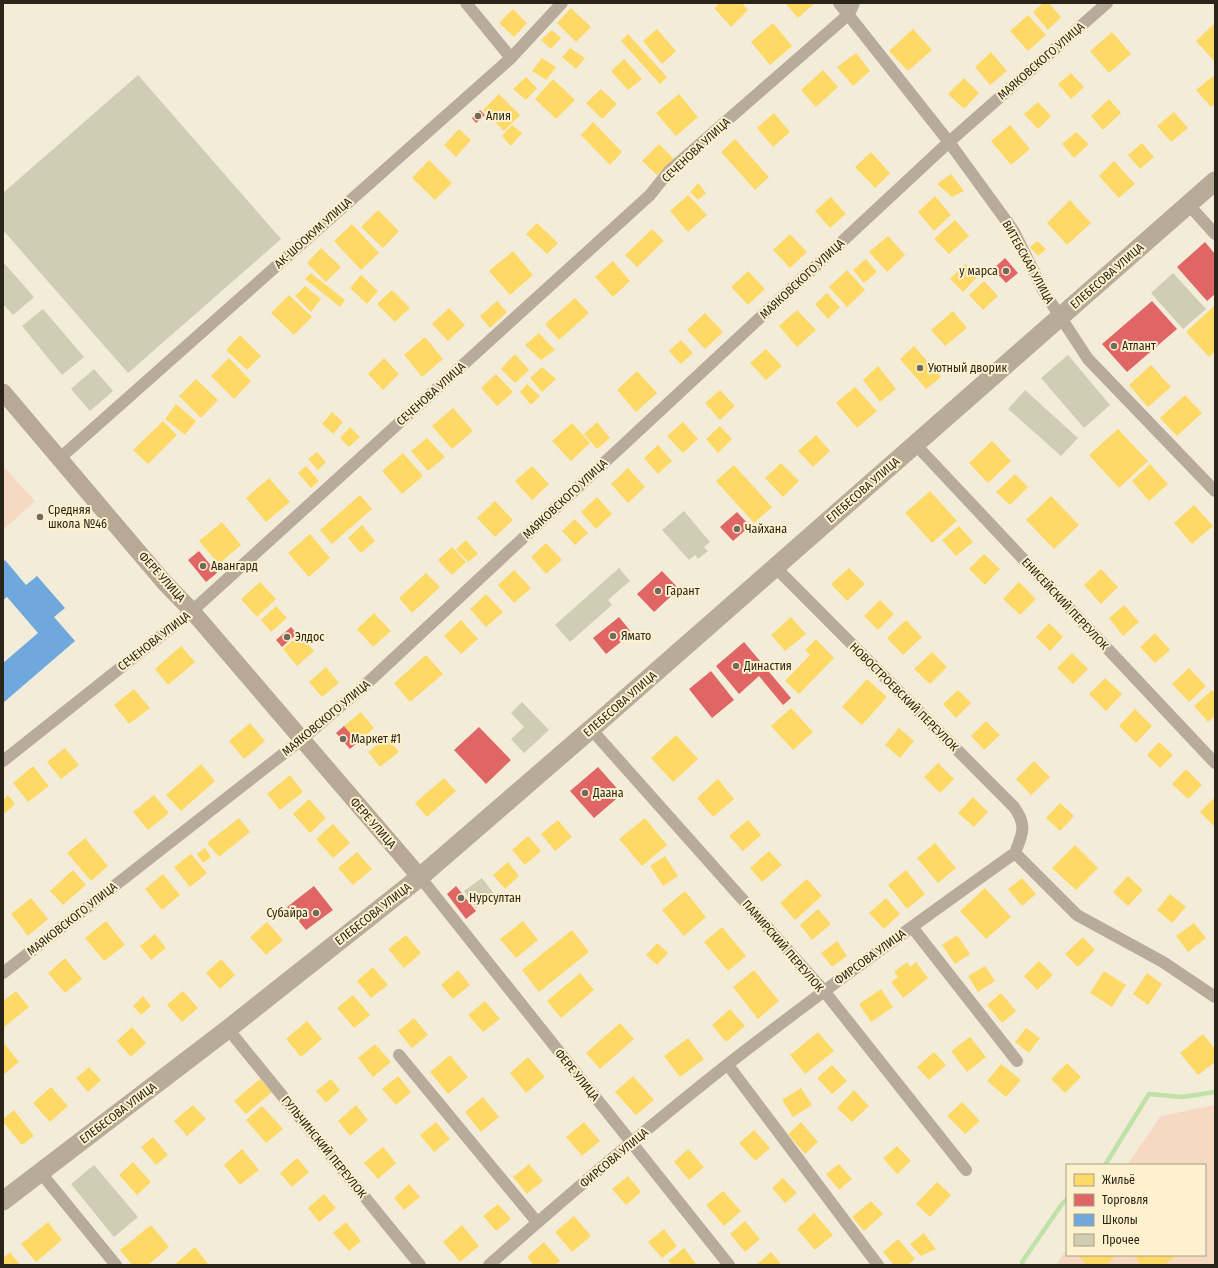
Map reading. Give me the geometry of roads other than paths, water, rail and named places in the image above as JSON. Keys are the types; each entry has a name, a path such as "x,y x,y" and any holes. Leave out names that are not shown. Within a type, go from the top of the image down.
{"main road":[{"name":"ЕЛЕБЕСОВА УЛИЦА","path":"3,1201 228,1029 420,877 591,729 1215,181"}],"street":[{"path":"466,3 511,58"},
{"name":"АК-ШООКУМ УЛИЦА","path":"60,458 511,58 562,3"},
{"name":"ВИТЕБСКАЯ УЛИЦА","path":"839,3 949,142 1013,230 1025,258 1059,318 1088,359 1215,491"},
{"path":"849,14 854,3"},
{"name":"МАЯКОВСКОГО УЛИЦА","path":"3,973 302,740 363,687 949,142 1107,3"},
{"name":"СЕЧЕНОВА УЛИЦА","path":"3,761 192,611 650,195 669,171 849,14"},
{"path":"1188,204 1215,234"},
{"name":"ФЕРЕ УЛИЦА","path":"3,392 164,582 192,611 420,877 729,1265"},
{"name":"ЕНИСЕЙСКИЙ ПЕРЕУЛОК","path":"915,444 1215,763"},
{"name":"НОВОСТРОЕВСКИЙ ПЕРЕУЛОК","path":"775,567 1014,806 1020,816 1023,833 1015,852"},
{"name":"ПАМИРСКИЙ ПЕРЕУЛОК","path":"591,729 824,991 966,1170"},
{"path":"1015,852 1077,915 1162,962 1215,997"},
{"name":"ФИРСОВА УЛИЦА","path":"489,1265 537,1222 631,1143 728,1065 824,991 1015,852"},
{"path":"912,927 1017,1061"},
{"name":"ГУЛЬЧИНСКИЙ ПЕРЕУЛОК","path":"228,1029 420,1265"},
{"path":"399,1055 537,1222"},
{"path":"728,1065 878,1265"},
{"path":"40,1173 116,1265"}],"waterway":[{"path":"1106,1164 1149,1094 1182,1097 1215,1092"},
{"path":"1023,1265 1022,1262 1066,1200"}],"place":[{"name":"Алия","path":"478,116"},
{"name":"у марса","path":"1006,271"},
{"name":"Атлант","path":"1114,346"},
{"name":"Уютный дворик","path":"920,368"},
{"name":"Средняя школа №46","path":"40,517"},
{"name":"Чайхана","path":"737,529"},
{"name":"Авангард","path":"203,566"},
{"name":"Гарант","path":"658,591"},
{"name":"Ямато","path":"613,636"},
{"name":"Элдос","path":"287,637"},
{"name":"Династия","path":"736,666"},
{"name":"Маркет #1","path":"343,739"},
{"name":"Даана","path":"585,793"},
{"name":"Нурсултан","path":"461,898"},
{"name":"Субайра","path":"316,913"}]}
